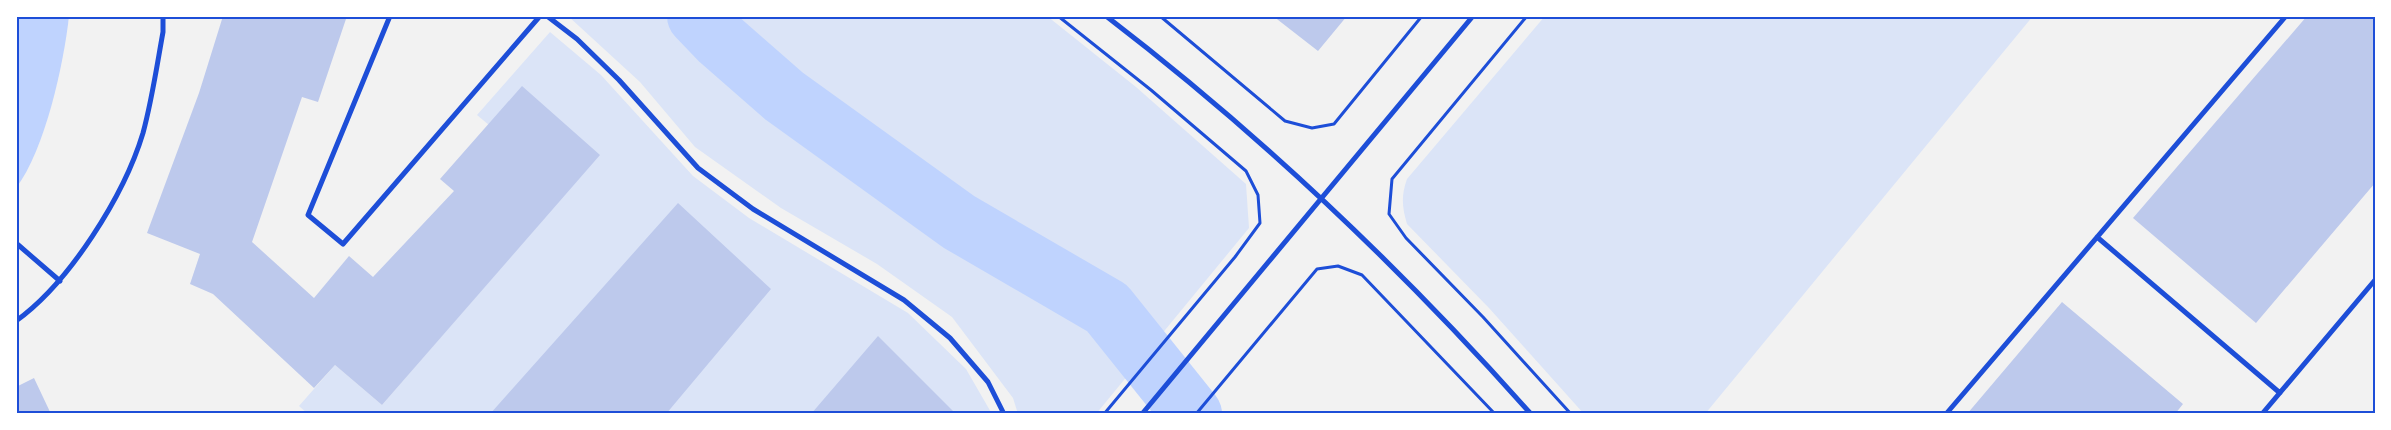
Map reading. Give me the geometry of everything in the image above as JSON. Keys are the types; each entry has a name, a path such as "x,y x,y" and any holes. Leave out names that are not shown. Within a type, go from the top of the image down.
{"street":[{"path":"16,321 60,281 94,234 122,183 142,134 163,32 163,16"},
{"path":"390,16 308,214 343,244 540,16"},
{"path":"547,16 577,39 619,80 698,168 753,209 904,300 950,338 988,382 1004,414"},
{"path":"1106,16 1266,148 1389,265 1476,352 1531,414"},
{"path":"1144,412 1473,16"},
{"path":"1946,414 2286,16"},
{"path":"2097,237 2280,394"},
{"path":"16,243 60,281"},
{"path":"2262,414 2375,280"}],"path":[{"path":"1058,16 1151,90 1246,171 1258,195 1260,223 1235,257 1104,414"},
{"path":"1160,16 1285,121 1312,128 1334,124 1422,16"},
{"path":"1527,16 1392,179 1390,214 1406,238 1483,317 1571,414"},
{"path":"1196,414 1317,269 1338,266 1362,275 1495,414"}],"shaded area":[{"path":"568,16 1047,16 1136,87 1246,184 1249,228 1096,414 1018,414 1013,398 952,317 877,264 781,208 695,147 640,82"},
{"path":"1545,16 2033,16 1705,414 1584,414 1489,308 1407,224 1403,207 1403,196 1407,179"},
{"path":"550,32 601,75 693,176 749,218 908,313 966,369 992,414 308,414 299,406 335,365 382,405 599,155 489,125 477,115"}],"water":[{"path":"16,16 69,16 63,57 52,105 36,152 16,188"}],"building":[{"path":"223,16 347,16 318,102 302,97 252,242 314,298 349,256 373,277 454,191 440,179 522,86 600,155 382,405 335,365 314,388 213,294 190,284 200,254 147,233 199,93"},
{"path":"1273,16 1347,16 1318,51"},
{"path":"2307,16 2375,16 2375,183 2256,323 2133,218"},
{"path":"678,203 771,289 666,414 490,414"},
{"path":"2062,302 2183,404 2175,414 1967,414"},
{"path":"878,336 956,414 811,414"},
{"path":"34,378 51,414 16,414 16,387"}],"waterway":[{"path":"697,16 720,40 784,96 959,222 1107,308 1192,414"}]}
